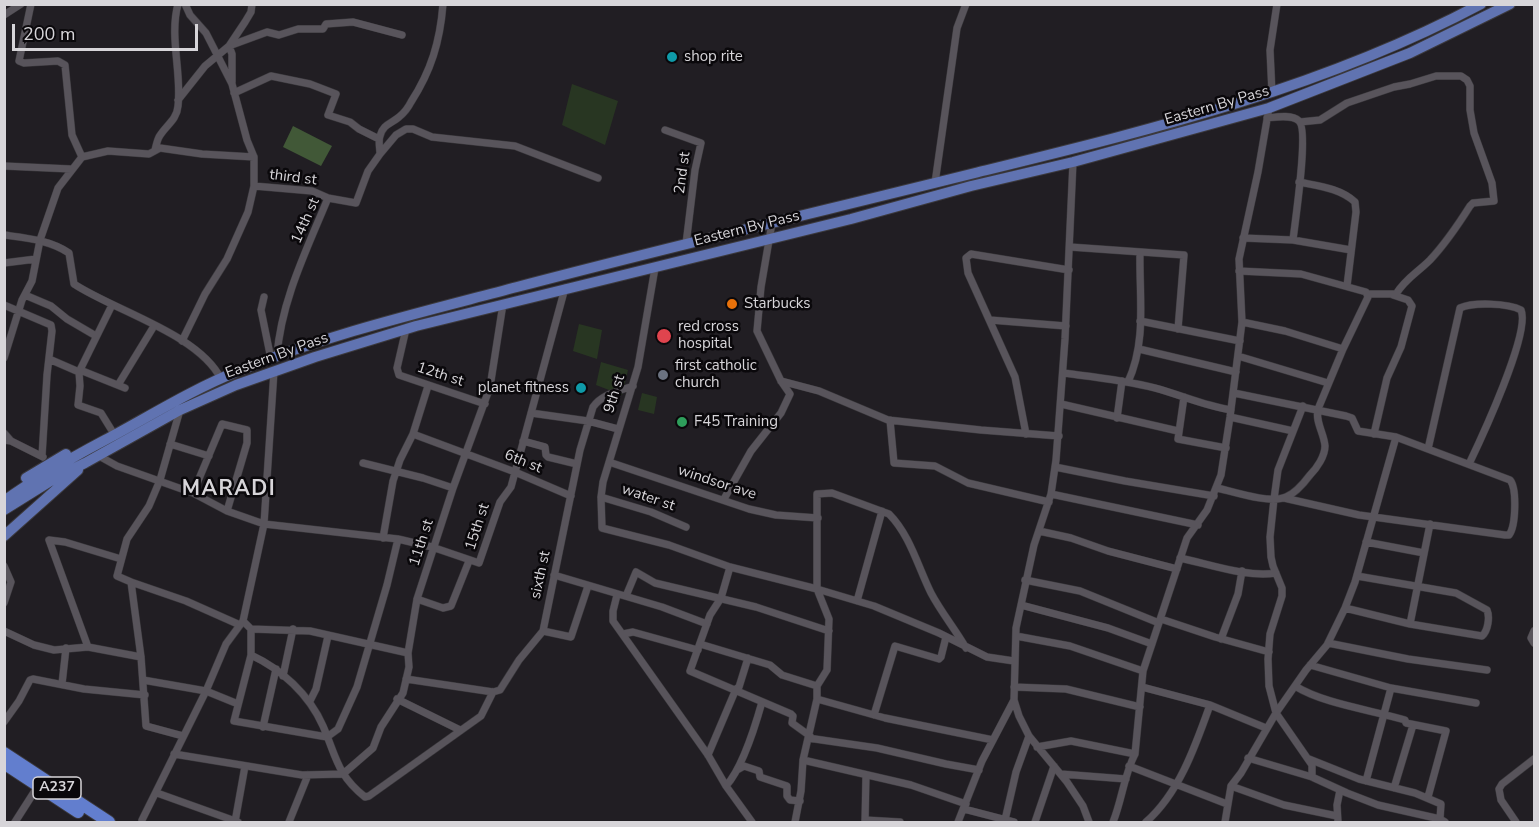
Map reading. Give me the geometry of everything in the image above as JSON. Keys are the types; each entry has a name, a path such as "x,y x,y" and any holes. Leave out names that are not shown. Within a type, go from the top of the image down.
{"highway":[{"name":"A237","path":"4,753 109,822"},
{"name":"A237","path":"4,763 94,822"}],"main road":[{"name":"Eastern By Pass","path":"4,501 92,446 180,397 274,357 420,313 686,244 1082,147 1227,108 1320,77 1405,42 1481,4"},
{"name":"Eastern By Pass","path":"4,510 57,477 86,464 180,410 274,371 315,357 406,329 565,288 655,268 1268,113 1410,54 1510,4"},
{"path":"4,493 46,459 92,446"},
{"path":"4,536 86,464"}],"street":[{"path":"4,15 21,4"},
{"path":"31,4 19,61 24,63 58,61 65,65 72,135 82,157"},
{"path":"155,150 160,135 177,113 175,38 178,4"},
{"path":"185,4 190,15 206,33 232,84"},
{"path":"178,100 205,66 229,46 251,12 252,4"},
{"path":"380,154 379,139 386,125 401,116 410,106 430,69 443,4"},
{"path":"935,183 957,28 966,4"},
{"path":"1272,93 1270,50 1277,4"},
{"path":"229,46 267,32 282,35 298,28 323,29 326,24 344,22 362,24 402,35"},
{"path":"182,341 205,294 227,259 248,212 254,186 254,157 234,93 232,54 229,46"},
{"path":"234,93 271,76 310,84 336,94 328,115 350,122 379,139"},
{"path":"1113,822 1120,805 1129,766 1135,754 1143,670 1187,538 1198,525 1215,492 1226,448 1242,322 1239,271 1243,238 1268,113 1300,122 1320,120 1355,100 1425,78 1461,76 1470,86 1470,110 1474,133 1492,183 1494,201 1473,203 1442,247 1420,269 1407,278 1393,295"},
{"path":"1293,240 1302,134 1300,122"},
{"path":"380,154 396,135 406,129 413,129 432,137 515,146 598,178"},
{"name":"2nd st","path":"665,130 701,143 695,170 686,244"},
{"path":"4,358 6,344 32,281 40,240 58,188 82,157 108,151 144,154 160,148 254,157"},
{"name":"14th st","path":"274,357 285,307 328,198 356,203 368,171 380,154"},
{"path":"1074,162 1059,436 1051,494 1025,580 1016,636 1014,700 1029,736 1061,774 1083,806 1089,822"},
{"path":"4,166 71,169"},
{"path":"1299,182 1337,191 1347,195 1355,202 1356,212 1347,286"},
{"name":"third st","path":"254,186 312,191 328,198"},
{"path":"724,499 751,451 788,401 790,394 781,381 758,331 772,223"},
{"path":"4,235 40,240 69,252 74,284 182,341 210,361 221,379"},
{"path":"1243,238 1293,240 1351,250"},
{"path":"1070,247 1185,255 1178,329"},
{"path":"1117,418 1125,382 1136,365 1139,349 1140,252"},
{"path":"1026,434 1015,377 968,273 966,261 968,255 971,254 1007,258 1069,270"},
{"path":"4,263 36,260"},
{"name":"9th st","path":"655,268 633,386 606,470 601,497 602,528 669,545 730,567"},
{"path":"1239,271 1301,274 1368,294 1393,295 1408,300 1412,306 1401,347 1387,378 1374,434"},
{"name":"15th st","path":"99,456 117,466 193,493 227,511 264,524 398,539 479,563 500,502 511,487 565,288"},
{"path":"1055,467 1274,500 1293,494 1313,472 1323,454 1325,446 1317,416 1318,409 1368,294"},
{"path":"25,295 51,306 67,319 96,336"},
{"path":"264,297 261,310 274,357"},
{"name":"11th st","path":"343,774 373,748 381,727 403,693 409,667 408,653 417,599 453,488 493,377 503,304"},
{"path":"1428,449 1460,308 1480,304 1515,307 1521,310 1523,323 1502,388 1469,464"},
{"path":"4,305 51,325 46,459 8,440 4,432"},
{"path":"112,305 79,371 78,405 101,413 114,434"},
{"path":"990,320 1066,326"},
{"path":"1140,321 1240,341"},
{"path":"1242,322 1285,331 1343,348"},
{"path":"49,359 121,386 154,326"},
{"name":"12th st","path":"406,329 397,372 403,377 485,404"},
{"path":"1139,349 1236,372"},
{"path":"1238,356 1328,383"},
{"path":"142,820 206,691 226,644 241,623 264,524 274,371"},
{"path":"1063,373 1125,382 1293,431"},
{"path":"781,381 819,391 890,420 1059,436"},
{"path":"383,538 396,473 413,434 428,386"},
{"name":"sixth st","path":"343,774 363,796 369,796 482,716 494,692 500,690 519,660 543,631 588,421 598,401 633,386"},
{"path":"1234,393 1350,417 1358,431 1396,437 1512,482 1514,486 1512,532 1504,535 1373,517 1284,498"},
{"path":"1184,398 1177,437 1179,440 1226,448"},
{"path":"1061,404 1178,431"},
{"path":"1303,406 1278,470 1274,500 1270,537 1273,566 1282,588 1282,596 1270,634 1269,686 1276,713 1312,765 1312,777"},
{"path":"180,410 160,480 149,506 127,539 117,576 186,601 251,629 293,629 408,653"},
{"path":"531,413 588,421 618,429"},
{"path":"890,420 894,463 935,466 968,483 1049,502"},
{"path":"193,493 222,424 249,431 227,511"},
{"name":"6th st","path":"413,434 515,472 571,496"},
{"path":"1224,822 1231,786 1276,713 1328,643 1345,608 1357,576 1396,437"},
{"path":"524,441 545,447 548,457 577,464"},
{"path":"170,444 209,456"},
{"name":"windsor ave","path":"609,462 749,509 776,515 818,519"},
{"path":"363,464 423,478 453,488"},
{"path":"795,822 800,801 803,760 817,699 817,686 827,670 830,631 829,618 817,588 817,494 828,493 882,511 894,519 914,554 931,592 966,649"},
{"path":"1051,494 1198,525"},
{"name":"water st","path":"601,497 686,526"},
{"path":"857,601 882,511"},
{"path":"1410,624 1430,524"},
{"path":"1039,531 1177,569"},
{"path":"251,629 251,655 234,721 327,737 338,729 357,687 398,539"},
{"path":"88,647 49,540 65,542 121,559"},
{"path":"1366,542 1424,553"},
{"path":"1180,558 1242,571 1262,574 1276,573"},
{"path":"417,599 443,608 451,606 469,561"},
{"path":"4,566 11,582 4,603"},
{"path":"979,770 877,748 809,737 792,723 793,715 690,671 710,615 721,598 730,567 817,588 857,601 893,613 946,637 966,649 987,657 1014,661"},
{"path":"1221,639 1238,594 1242,571"},
{"path":"626,596 636,572 655,583 756,607 830,631"},
{"path":"554,575 626,596 707,624"},
{"path":"1345,608 1410,624 1482,636 1486,633 1489,614 1479,605 1456,592 1357,576"},
{"path":"1025,580 1080,591 1160,621 1269,652"},
{"path":"131,582 141,657 146,726 183,736"},
{"path":"543,631 571,637 588,586"},
{"path":"617,595 612,611 613,621 708,755 726,786 752,822"},
{"path":"1021,605 1108,628 1152,644"},
{"path":"283,676 293,629"},
{"path":"1534,631 1531,638 1534,643"},
{"path":"4,632 54,650 88,647 141,657"},
{"path":"623,634 633,632 748,658 770,665 782,675 817,686"},
{"path":"310,702 316,689 328,636"},
{"path":"1016,636 1070,646 1143,670"},
{"path":"874,715 895,646 939,659 946,637"},
{"path":"1328,643 1408,659 1487,670"},
{"path":"62,684 66,648"},
{"path":"251,655 276,669 310,702 343,774"},
{"path":"708,755 736,689 739,687 748,658"},
{"path":"1310,665 1391,688 1476,703"},
{"path":"263,727 276,669"},
{"path":"4,722 30,680 37,678 62,684 144,695"},
{"path":"406,679 494,692"},
{"path":"143,680 206,691 238,704"},
{"path":"1295,686 1311,695 1405,720 1406,723 1413,725 1446,731 1428,797"},
{"path":"1014,687 1066,689 1140,707"},
{"path":"1142,687 1210,705 1266,728"},
{"path":"1366,781 1391,688"},
{"path":"397,699 460,730"},
{"path":"817,699 924,727 993,740"},
{"path":"958,822 979,770 1014,700"},
{"path":"726,786 734,777 746,752 762,702"},
{"path":"1146,822 1163,806 1176,785 1210,705"},
{"path":"1394,788 1413,725"},
{"path":"1005,820 1016,772 1029,736"},
{"path":"1037,747 1071,741 1135,754"},
{"path":"174,754 308,775 343,774"},
{"path":"1248,758 1312,777 1378,805 1442,821 1441,804 1428,797 1366,781 1307,758"},
{"path":"1516,822 1501,800 1498,789 1534,759"},
{"path":"803,760 911,785 965,807 1014,822"},
{"path":"157,793 236,822 245,766"},
{"path":"736,770 744,766 759,771 760,777 787,786 787,796 790,800 800,801"},
{"path":"1035,822 1054,766"},
{"path":"1129,766 1227,804"},
{"path":"1061,774 1126,779"},
{"path":"289,822 308,775"},
{"path":"866,775 865,821 900,822"},
{"path":"15,822 38,786"},
{"path":"1231,786 1284,805 1337,819 1340,790"}],"green space":[{"path":"572,84 618,101 605,145 562,125"},
{"path":"293,126 332,146 321,166 283,147"},
{"path":"579,324 602,330 597,359 573,351"},
{"path":"601,362 628,370 622,395 596,385"},
{"path":"642,393 657,397 654,414 638,410"}],"place":[{"name":"shop rite","path":"672,57"},
{"name":"Starbucks","path":"732,304"},
{"name":"red cross hospital","path":"664,336"},
{"name":"first catholic church","path":"663,375"},
{"name":"planet fitness","path":"581,388"},
{"name":"F45 Training","path":"682,422"}],"district":[{"name":"MARADI","path":"229,490"}]}
